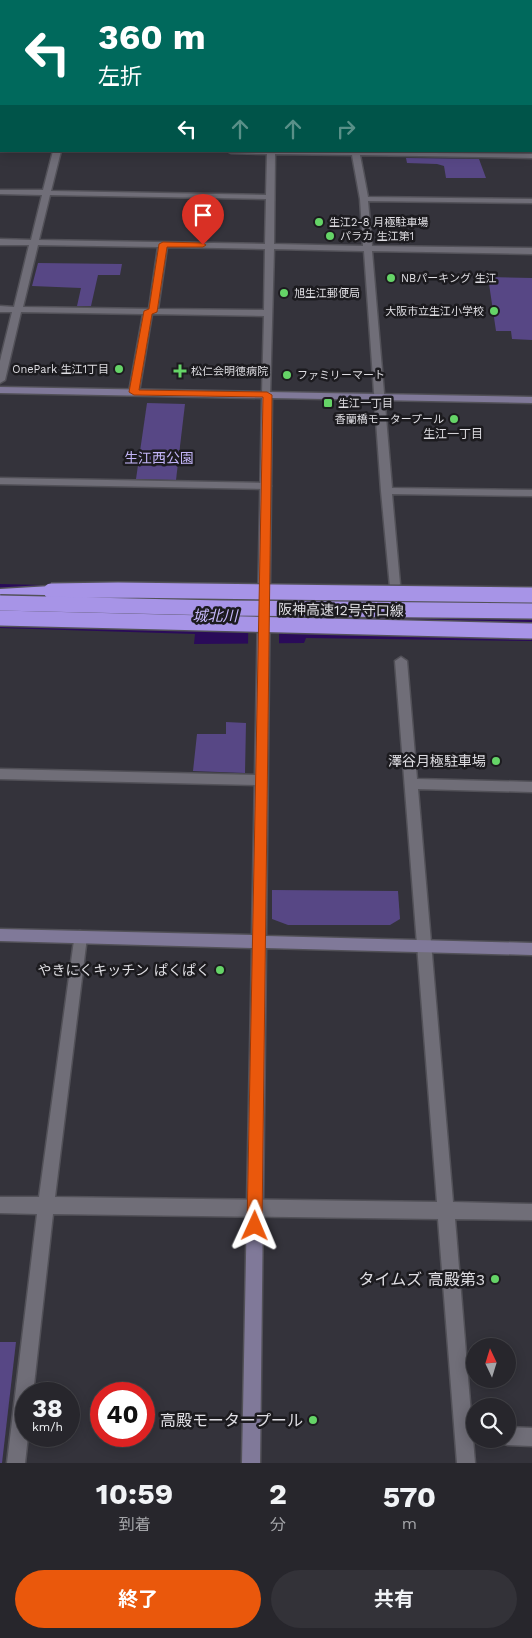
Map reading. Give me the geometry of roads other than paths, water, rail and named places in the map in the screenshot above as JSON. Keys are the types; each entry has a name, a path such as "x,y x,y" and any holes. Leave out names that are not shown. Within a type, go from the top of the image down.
{"highway":[{"path":"0,594 118,590 532,595"},
{"name":"阪神高速12号守口線","path":"0,603 221,608 532,611"},
{"name":"阪神高速12号守口線","path":"0,618 532,631"}],"street":[{"path":"0,380 57,152"},
{"path":"251,1463 271,152 532,156"},
{"path":"356,154 364,199 394,584"},
{"path":"0,192 270,197"},
{"path":"364,199 532,201"},
{"path":"0,242 532,251"},
{"path":"134,392 163,244"},
{"path":"0,309 269,313"},
{"path":"0,390 532,400"},
{"path":"0,481 266,486"},
{"path":"386,491 532,493"},
{"path":"401,660 445,1210 466,1399"},
{"path":"0,774 261,780"},
{"path":"411,784 532,787"},
{"path":"0,935 532,949"},
{"path":"16,1463 80,937"},
{"path":"0,1205 532,1212"},
{"path":"516,1436 532,1437"},
{"path":"466,1463 468,1448"}],"water":[{"name":"城北川","path":"0,584 532,597 532,641 306,638 304,643 194,644 195,634 0,628"}],"place":[{"name":"生江2-8 月極駐車場","path":"319,222"},
{"name":"パラカ 生江第1","path":"330,236"},
{"name":"NBパーキング 生江","path":"391,278"},
{"name":"旭生江郵便局","path":"284,293"},
{"name":"大阪市立生江小学校","path":"494,311"},
{"name":"OnePark 生江1丁目","path":"119,369"},
{"name":"松仁会明徳病院","path":"180,371"},
{"name":"ファミリーマート","path":"287,375"},
{"name":"生江一丁目","path":"328,403"},
{"name":"香蘭橋モータープール","path":"454,419"},
{"name":"澤谷月極駐車場","path":"496,761"},
{"name":"やきにくキッチン ぱくぱく","path":"220,970"},
{"name":"タイムズ 高殿第3","path":"495,1279"},
{"name":"高殿モータープール","path":"313,1420"}],"district":[{"name":"生江一丁目","path":"453,434"}],"park label":[{"name":"生江西公園","path":"159,458"}]}
